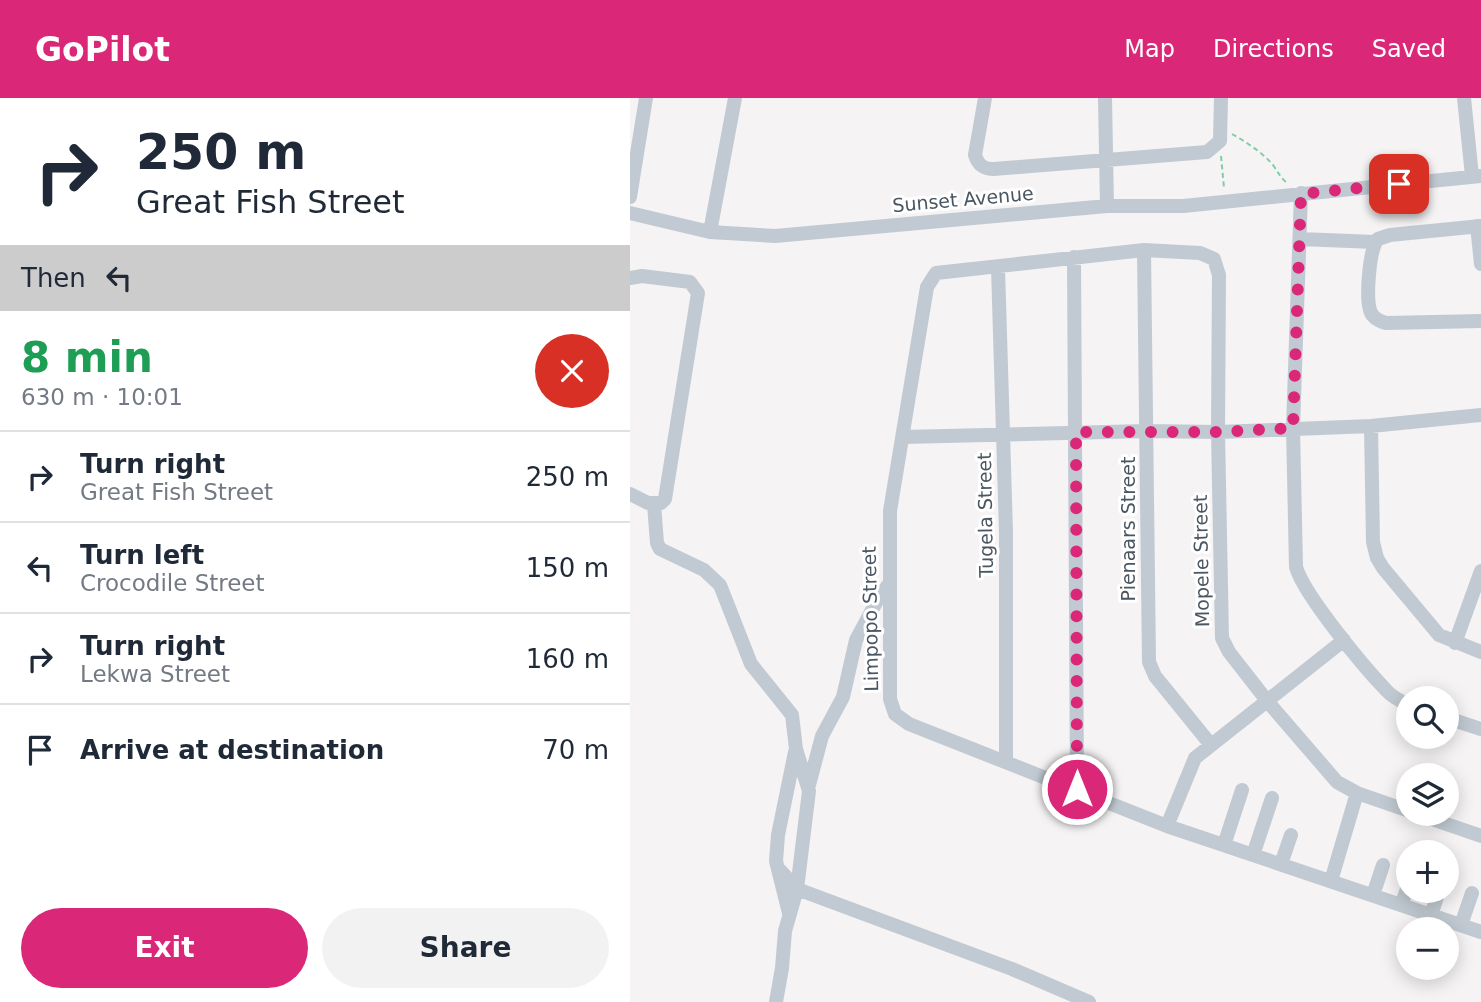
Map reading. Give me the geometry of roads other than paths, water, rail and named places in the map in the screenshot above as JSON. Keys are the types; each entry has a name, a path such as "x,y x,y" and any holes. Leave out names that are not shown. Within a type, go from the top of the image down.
{"street":[{"path":"630,197 646,98"},
{"path":"710,232 735,98"},
{"path":"985,98 975,155 982,167 994,169 1202,153 1219,144 1222,98"},
{"path":"1105,98 1107,206"},
{"path":"1464,98 1476,176"},
{"name":"Sunset Avenue","path":"630,213 710,232 775,236 1107,206 1160,207 1225,202 1476,176"},
{"path":"1301,194 1293,428 1295,558 1298,574 1344,640 1387,691 1396,697"},
{"path":"1300,239 1375,242 1390,234 1479,226 1481,264"},
{"path":"1375,242 1372,250 1369,306 1375,318 1391,323 1481,321"},
{"name":"Limpopo Street","path":"1217,263 1207,254 1144,250 998,268 946,271 936,273 931,280 927,288 890,511 890,699 895,714 909,724 1167,826 1481,932"},
{"name":"Pienaars Street","path":"1144,250 1149,662 1155,676 1211,745"},
{"path":"1074,257 1077,789"},
{"name":"Mopele Street","path":"1217,263 1220,629 1224,644 1330,776 1344,787 1396,806"},
{"name":"Tugela Street","path":"998,268 1006,544 1006,762"},
{"path":"630,278 642,276 690,282 698,293 665,499 654,504 630,494"},
{"path":"903,437 1076,432 1217,432 1371,426 1481,415"},
{"path":"1371,426 1373,542 1377,558 1433,629 1444,639 1481,652"},
{"path":"654,504 657,543 660,549 704,570 723,589 751,664 792,715 796,749 809,785"},
{"path":"1455,643 1481,571"},
{"path":"776,1002 782,968 782,947 797,889 809,785 822,736 843,697 856,640 889,584"},
{"path":"1167,826 1191,765 1211,745 1344,640"},
{"path":"1459,722 1481,729"},
{"path":"790,915 778,868 778,835 796,749"},
{"path":"1224,845 1242,790"},
{"path":"1331,881 1357,793"},
{"path":"1253,855 1272,798"},
{"path":"1452,826 1481,836"},
{"path":"1281,864 1291,835"},
{"path":"1373,895 1382,865"},
{"path":"778,868 797,889 1012,969 1089,1002"},
{"path":"1461,925 1472,893"},
{"path":"1431,915 1435,903"}]}
